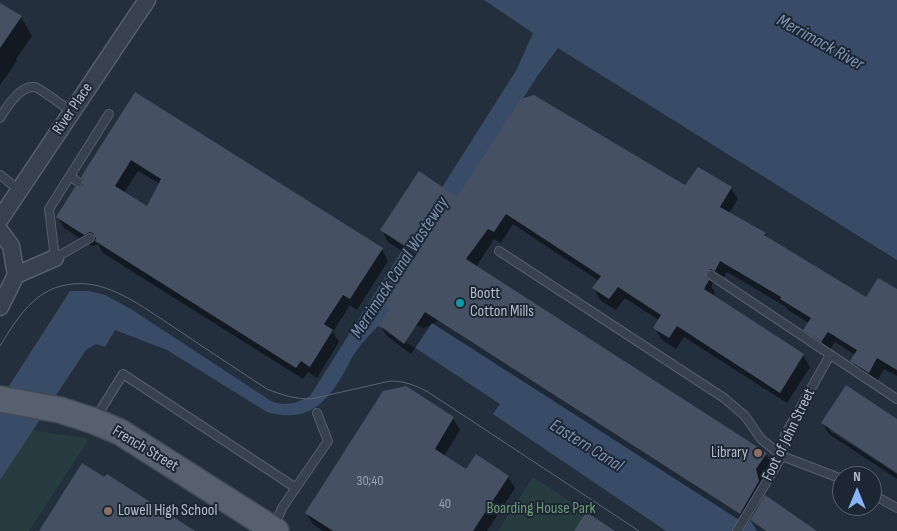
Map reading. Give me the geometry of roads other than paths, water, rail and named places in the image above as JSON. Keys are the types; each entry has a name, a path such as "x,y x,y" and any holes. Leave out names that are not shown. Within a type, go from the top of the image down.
{"main road":[{"name":"French Street","path":"0,399 60,410 120,432 275,530"}],"street":[{"name":"River Place","path":"0,219 147,0"},
{"path":"0,231 11,246 16,275 0,306"},
{"path":"16,275 55,258"}],"lane":[{"path":"0,118 11,101 26,88 35,87 72,112"},
{"path":"90,238 55,258 49,209 109,114"},
{"path":"0,174 19,190"},
{"path":"70,176 78,182"},
{"path":"499,251 724,398 745,416 761,439 782,456 832,475"},
{"path":"711,275 897,399"},
{"name":"Foot of John Street","path":"737,531 782,456 785,435 830,354"},
{"path":"94,421 123,374 296,488"},
{"path":"275,530 282,508 328,441 317,413"},
{"path":"882,500 897,508"}],"water":[{"path":"484,0 897,0 897,260 558,48 538,75 389,307 393,318 424,328 439,320 766,531 666,531 493,414 500,404 417,349 378,326 359,347 339,381 325,399 309,411 290,415 267,412 167,350 115,330 105,347 96,344 86,350 0,480 0,400 70,291 89,291 105,295 131,309 271,401 281,404 291,403 310,396 517,69 533,33"}],"tram line":[{"path":"0,346 21,314 34,300 50,290 80,284 99,286 137,303 267,389 283,395 311,399 390,381 419,387 639,531"}],"place":[{"name":"Boott Cotton Mills","path":"460,303"},
{"name":"Library","path":"758,453"},
{"name":"Lowell High School","path":"108,511"}],"water label":[{"name":"Merrimack River","path":"820,43"},
{"name":"Merrimack Canal Wasteway","path":"400,268"},
{"name":"Eastern Canal","path":"586,446"}],"park label":[{"name":"Boarding House Park","path":"541,509"}]}
